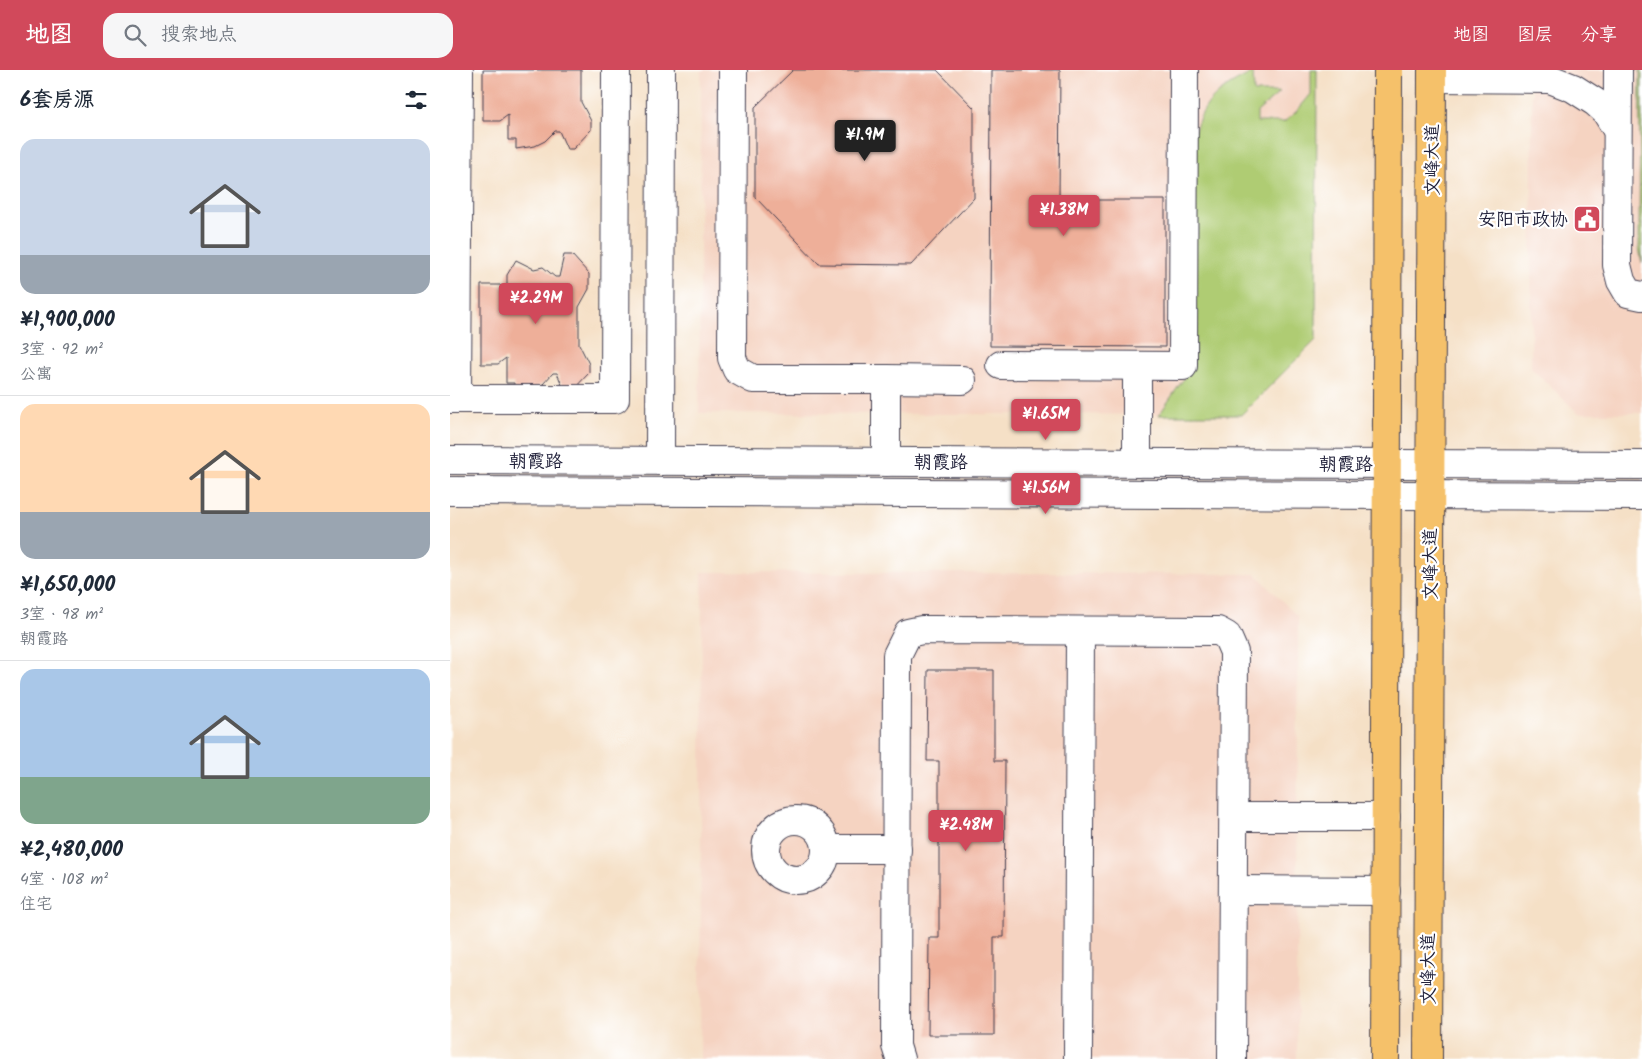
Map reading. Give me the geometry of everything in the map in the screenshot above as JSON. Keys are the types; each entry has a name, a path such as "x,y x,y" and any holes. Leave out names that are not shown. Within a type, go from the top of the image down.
{"main road":[{"path":"1385,1059 1388,70"},
{"name":"文峰大道","path":"1428,1059 1432,74"}],"street":[{"path":"459,70 454,399 615,399 616,70"},
{"path":"660,461 661,70"},
{"path":"733,70 732,358 737,370 753,379 962,380"},
{"path":"1001,365 1183,366 1184,70"},
{"path":"1618,70 1617,265 1621,281 1628,293 1642,296"},
{"path":"1432,74 1550,79 1574,88 1595,102 1606,112 1618,130"},
{"path":"1137,366 1137,463"},
{"path":"886,380 886,462"},
{"name":"朝霞路","path":"450,460 1642,465"},
{"name":"朝霞路","path":"450,491 1642,496"},
{"path":"900,1059 896,1046 897,655 908,633 922,630 1218,631 1227,636 1234,652 1232,1059"},
{"path":"1078,1059 1080,631"},
{"path":"1234,816 1386,817"},
{"path":"826,850 896,850"},
{"path":"1234,890 1386,891"}],"shaded area":[{"path":"701,70 1317,70 1316,340 1241,415 699,413"},
{"name":"安阳市政协","path":"1532,70 1642,70 1642,413 1578,413 1531,368"},
{"path":"702,572 1256,574 1298,617 1297,1059 700,1059"}],"green space":[{"path":"1311,70 1317,70 1316,340 1241,415 1159,415 1193,365 1193,136 1198,123 1208,103 1215,96 1231,84 1253,72 1254,92 1280,92 1257,112 1257,122 1284,122 1296,112 1311,94"},
{"path":"1640,70 1642,70 1642,263 1639,248"}],"building":[{"path":"483,70 581,70 581,102 591,121 591,130 573,149 567,149 559,131 555,131 545,141 535,146 516,149 516,140 508,140 508,115 500,121 483,121"},
{"path":"793,70 937,70 974,108 974,198 911,265 819,264 755,197 755,107"},
{"path":"991,70 1060,70 1059,200 1165,200 1165,347 990,346"},
{"path":"564,255 572,255 589,274 589,289 579,307 579,344 589,364 589,373 571,392 565,392 557,373 553,373 543,384 533,389 514,392 514,383 506,383 506,358 498,364 481,364 481,285 500,285 507,292 507,275 516,260 534,269 543,267 555,277 559,277"},
{"path":"928,670 994,670 994,761 1005,761 1004,937 994,937 994,1035 928,1035 929,938 939,938 939,761 927,761"}],"place":[{"name":"安阳市政协","path":"1587,219"}]}
